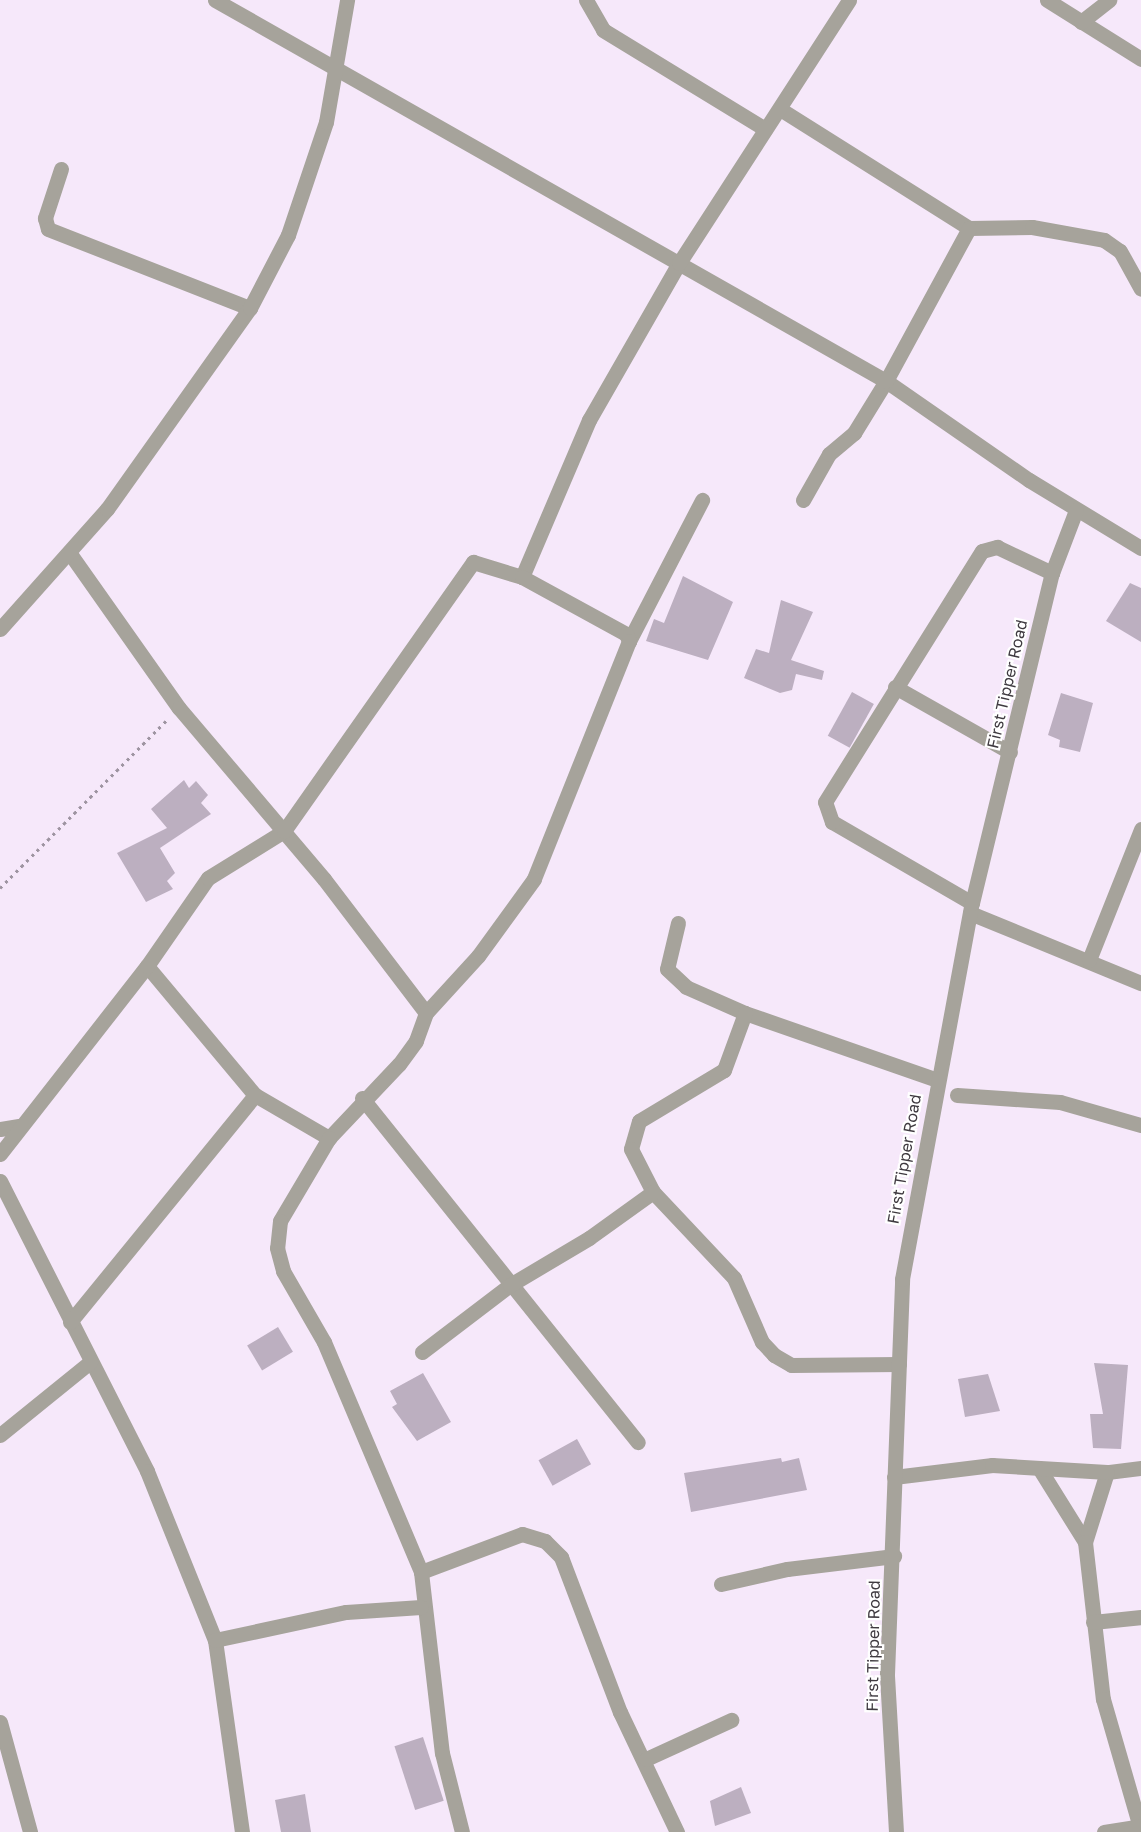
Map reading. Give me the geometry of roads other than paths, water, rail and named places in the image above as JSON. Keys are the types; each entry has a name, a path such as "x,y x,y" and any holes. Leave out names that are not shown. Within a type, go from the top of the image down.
{"street":[{"path":"215,0 332,64 886,381 1076,510 1141,548"},
{"path":"0,629 71,555 250,308 288,235 326,122 332,64 347,0"},
{"path":"586,0 603,30 765,129"},
{"path":"522,577 589,420 679,263 849,0"},
{"path":"1047,0 1141,59"},
{"path":"1081,22 1109,0"},
{"path":"780,109 969,228 1032,227 1104,240 1120,251 1141,289"},
{"path":"61,170 45,218 48,229 250,308"},
{"path":"803,500 829,454 854,433 886,381 969,228"},
{"path":"462,1832 442,1753 421,1607 421,1572 324,1342 283,1271 277,1248 280,1221 329,1138 362,1098 411,1049 426,1013 478,956 534,879 629,641 702,500"},
{"name":"First Tipper Road","path":"896,1832 887,1674 894,1556 894,1477 902,1279 935,1079 971,908 1052,573 1076,510"},
{"path":"1052,573 997,547 982,551 894,687 825,802 825,813 971,908 1141,983"},
{"path":"71,555 179,708 284,831 426,1013"},
{"path":"0,1154 19,1126 147,966 207,878 284,831 473,562 522,577 626,634 629,641"},
{"path":"894,687 1010,752"},
{"path":"1089,960 1141,829"},
{"path":"678,923 667,969 686,987 745,1013 935,1079"},
{"path":"147,966 255,1095 329,1138"},
{"path":"745,1013 724,1071 633,1130 631,1149 653,1192 734,1278 762,1342 774,1355 791,1365 899,1364"},
{"path":"70,1322 255,1095"},
{"path":"957,1095 1060,1102 1141,1125"},
{"path":"362,1098 638,1442"},
{"path":"0,1129 19,1126"},
{"path":"0,1181 163,1507 215,1640 242,1832"},
{"path":"422,1352 510,1285 589,1239 653,1192"},
{"path":"0,1435 90,1362"},
{"path":"894,1477 992,1465 1107,1472 1141,1468"},
{"path":"1039,1468 1085,1542"},
{"path":"1104,1832 1141,1828 1103,1699 1085,1542 1107,1472"},
{"path":"421,1572 522,1534 545,1541 561,1557 620,1712 646,1759 677,1832"},
{"path":"721,1584 787,1569 894,1556"},
{"path":"215,1640 346,1612 421,1607"},
{"path":"1093,1622 1141,1617"},
{"path":"646,1759 731,1720"},
{"path":"0,1722 30,1832"}]}
